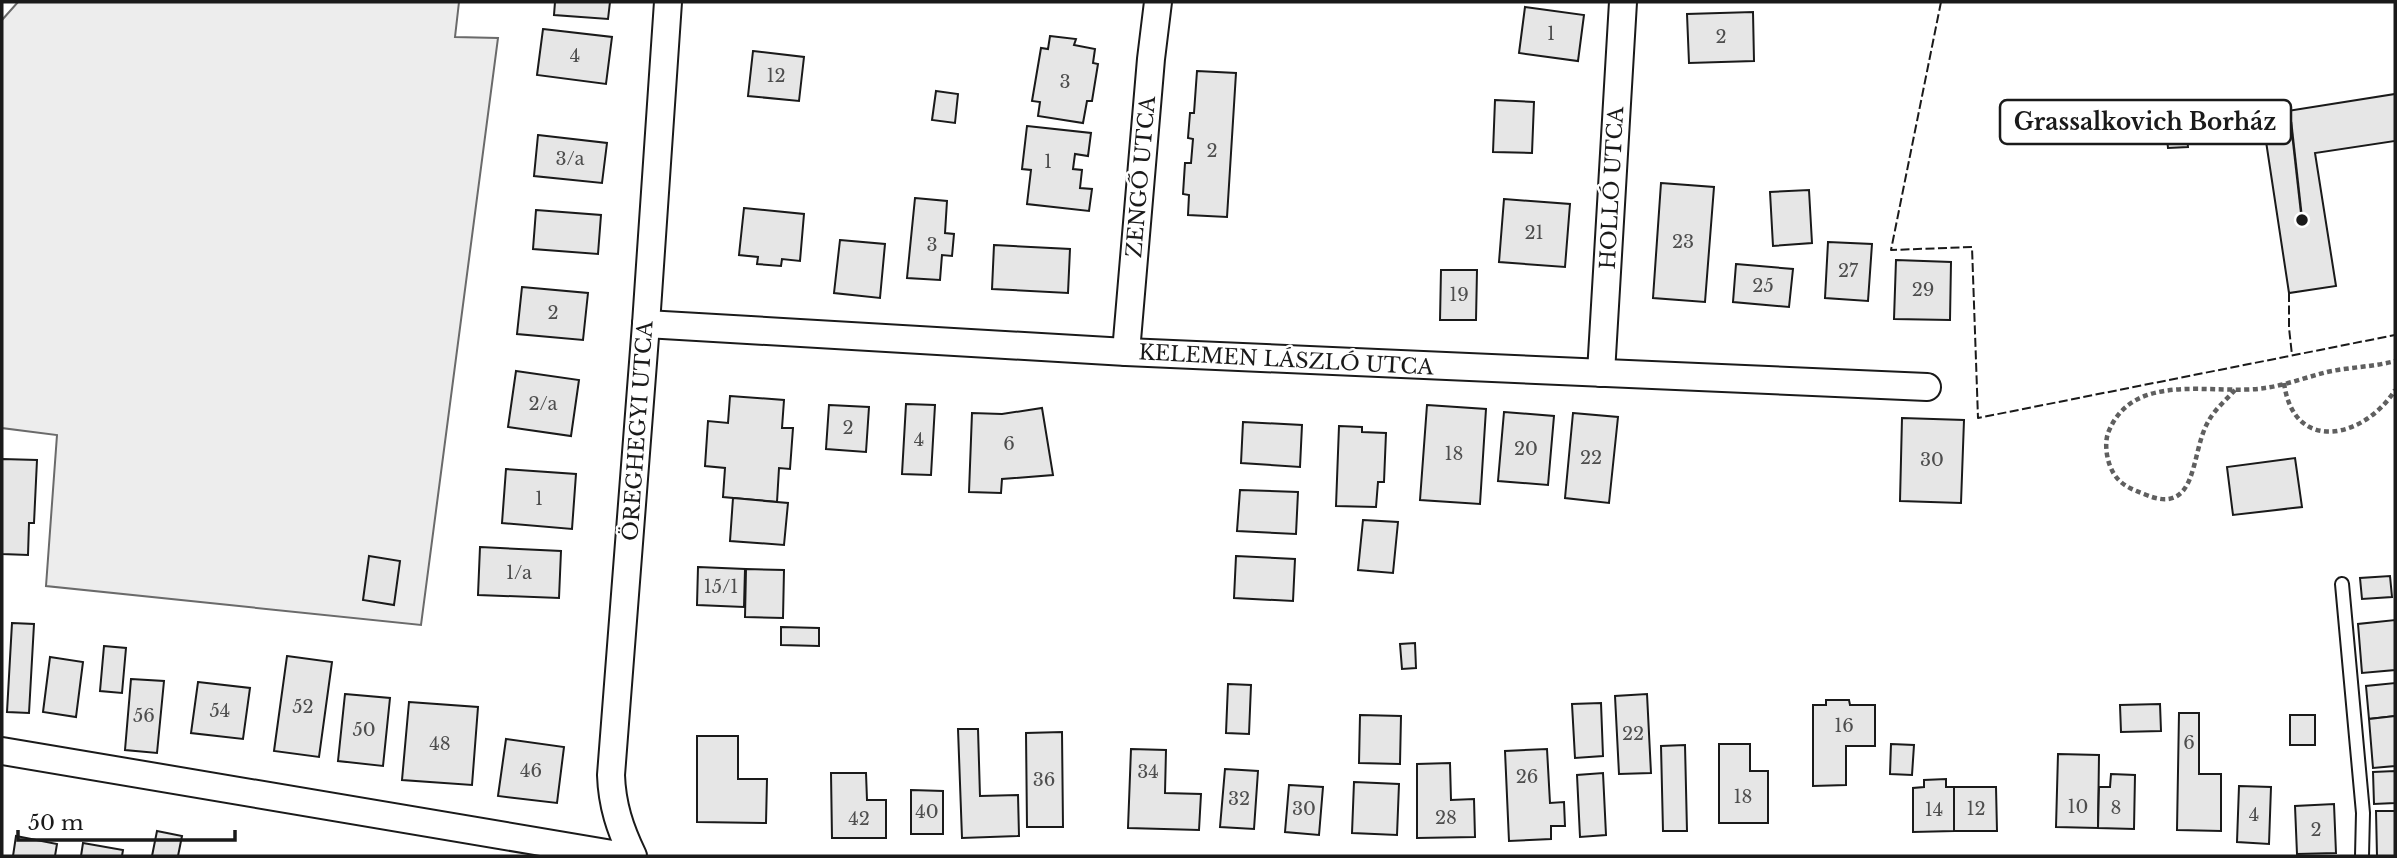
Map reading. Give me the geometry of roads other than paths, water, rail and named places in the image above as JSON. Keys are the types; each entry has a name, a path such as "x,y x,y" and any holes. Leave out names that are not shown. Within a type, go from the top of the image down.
{"street":[{"name":"ÖREGHEGYI UTCA","path":"633,856 616,816 611,775 668,2"},
{"name":"ZENGŐ UTCA","path":"1126,352 1158,2"},
{"name":"HOLLÓ UTCA","path":"1601,373 1623,2"},
{"name":"KELEMEN LÁSZLÓ UTCA","path":"646,324 1126,352 1927,387"},
{"path":"2,751 624,856"}],"lane":[{"path":"2342,584 2363,813 2362,856"}],"place":[{"name":"Grassalkovich Borház","path":"2302,220"}]}
